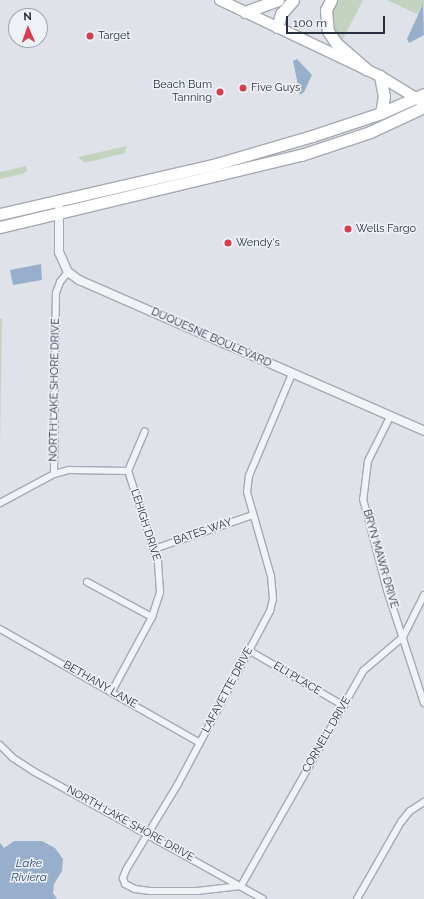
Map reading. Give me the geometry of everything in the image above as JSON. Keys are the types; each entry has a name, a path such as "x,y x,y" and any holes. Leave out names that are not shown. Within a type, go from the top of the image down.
{"highway":[{"path":"245,12 278,0"},
{"path":"277,27 282,14 293,0"},
{"path":"332,0 326,10 328,31 336,43 366,69"},
{"path":"380,76 384,96 380,114"},
{"path":"0,214 213,165 380,114 421,98"},
{"path":"0,227 58,215 301,155 370,132 424,107"}],"main road":[{"path":"220,0 366,69 421,98"}],"street":[{"path":"62,200 58,215 59,252 68,272"},
{"name":"DUQUESNE BOULEVARD","path":"68,272 79,280 424,431"},
{"name":"NORTH LAKE SHORE DRIVE","path":"0,503 25,487 54,474 56,292 60,282 68,272"},
{"name":"LAFAYETTE DRIVE","path":"241,886 197,891 150,891 131,888 125,884 123,878 200,743 250,651 273,599 271,576 247,492 249,476 292,374"},
{"name":"BRYN MAWR DRIVE","path":"390,417 368,462 363,499 387,590 424,703"},
{"path":"54,474 69,470 128,471 145,431"},
{"name":"LEHIGH DRIVE","path":"112,691 152,617 160,592 158,562 128,471"},
{"name":"BATES WAY","path":"154,549 253,515"},
{"path":"87,582 152,617"},
{"name":"CORNELL DRIVE","path":"241,886 363,671 403,637 424,594"},
{"name":"BETHANY LANE","path":"0,629 112,691 200,743"},
{"name":"ELI PLACE","path":"250,651 344,706"},
{"name":"NORTH LAKE SHORE DRIVE","path":"0,745 13,758 32,771 263,899"},
{"path":"357,899 401,822 410,811 424,802"}],"green space":[{"path":"336,0 363,0 342,41 330,28 329,15"},
{"path":"387,0 424,0 424,5 417,14"},
{"path":"127,146 125,153 85,163 78,157"},
{"path":"26,166 27,171 22,174 0,179 0,172"},
{"path":"0,319 2,319 0,446"}],"water":[{"path":"423,4 424,35 409,43 407,39"},
{"path":"297,59 312,75 304,92 300,95 293,61"},
{"path":"41,264 42,280 13,285 10,270"},
{"name":"Lake Riviera","path":"14,841 42,841 55,848 63,859 62,871 54,884 53,893 57,899 0,899 0,843 4,848"}],"place":[{"name":"Target","path":"90,36"},
{"name":"Five Guys","path":"243,88"},
{"name":"Beach Bum Tanning","path":"220,92"},
{"name":"Wells Fargo","path":"348,229"},
{"name":"Wendy's","path":"228,243"}]}
